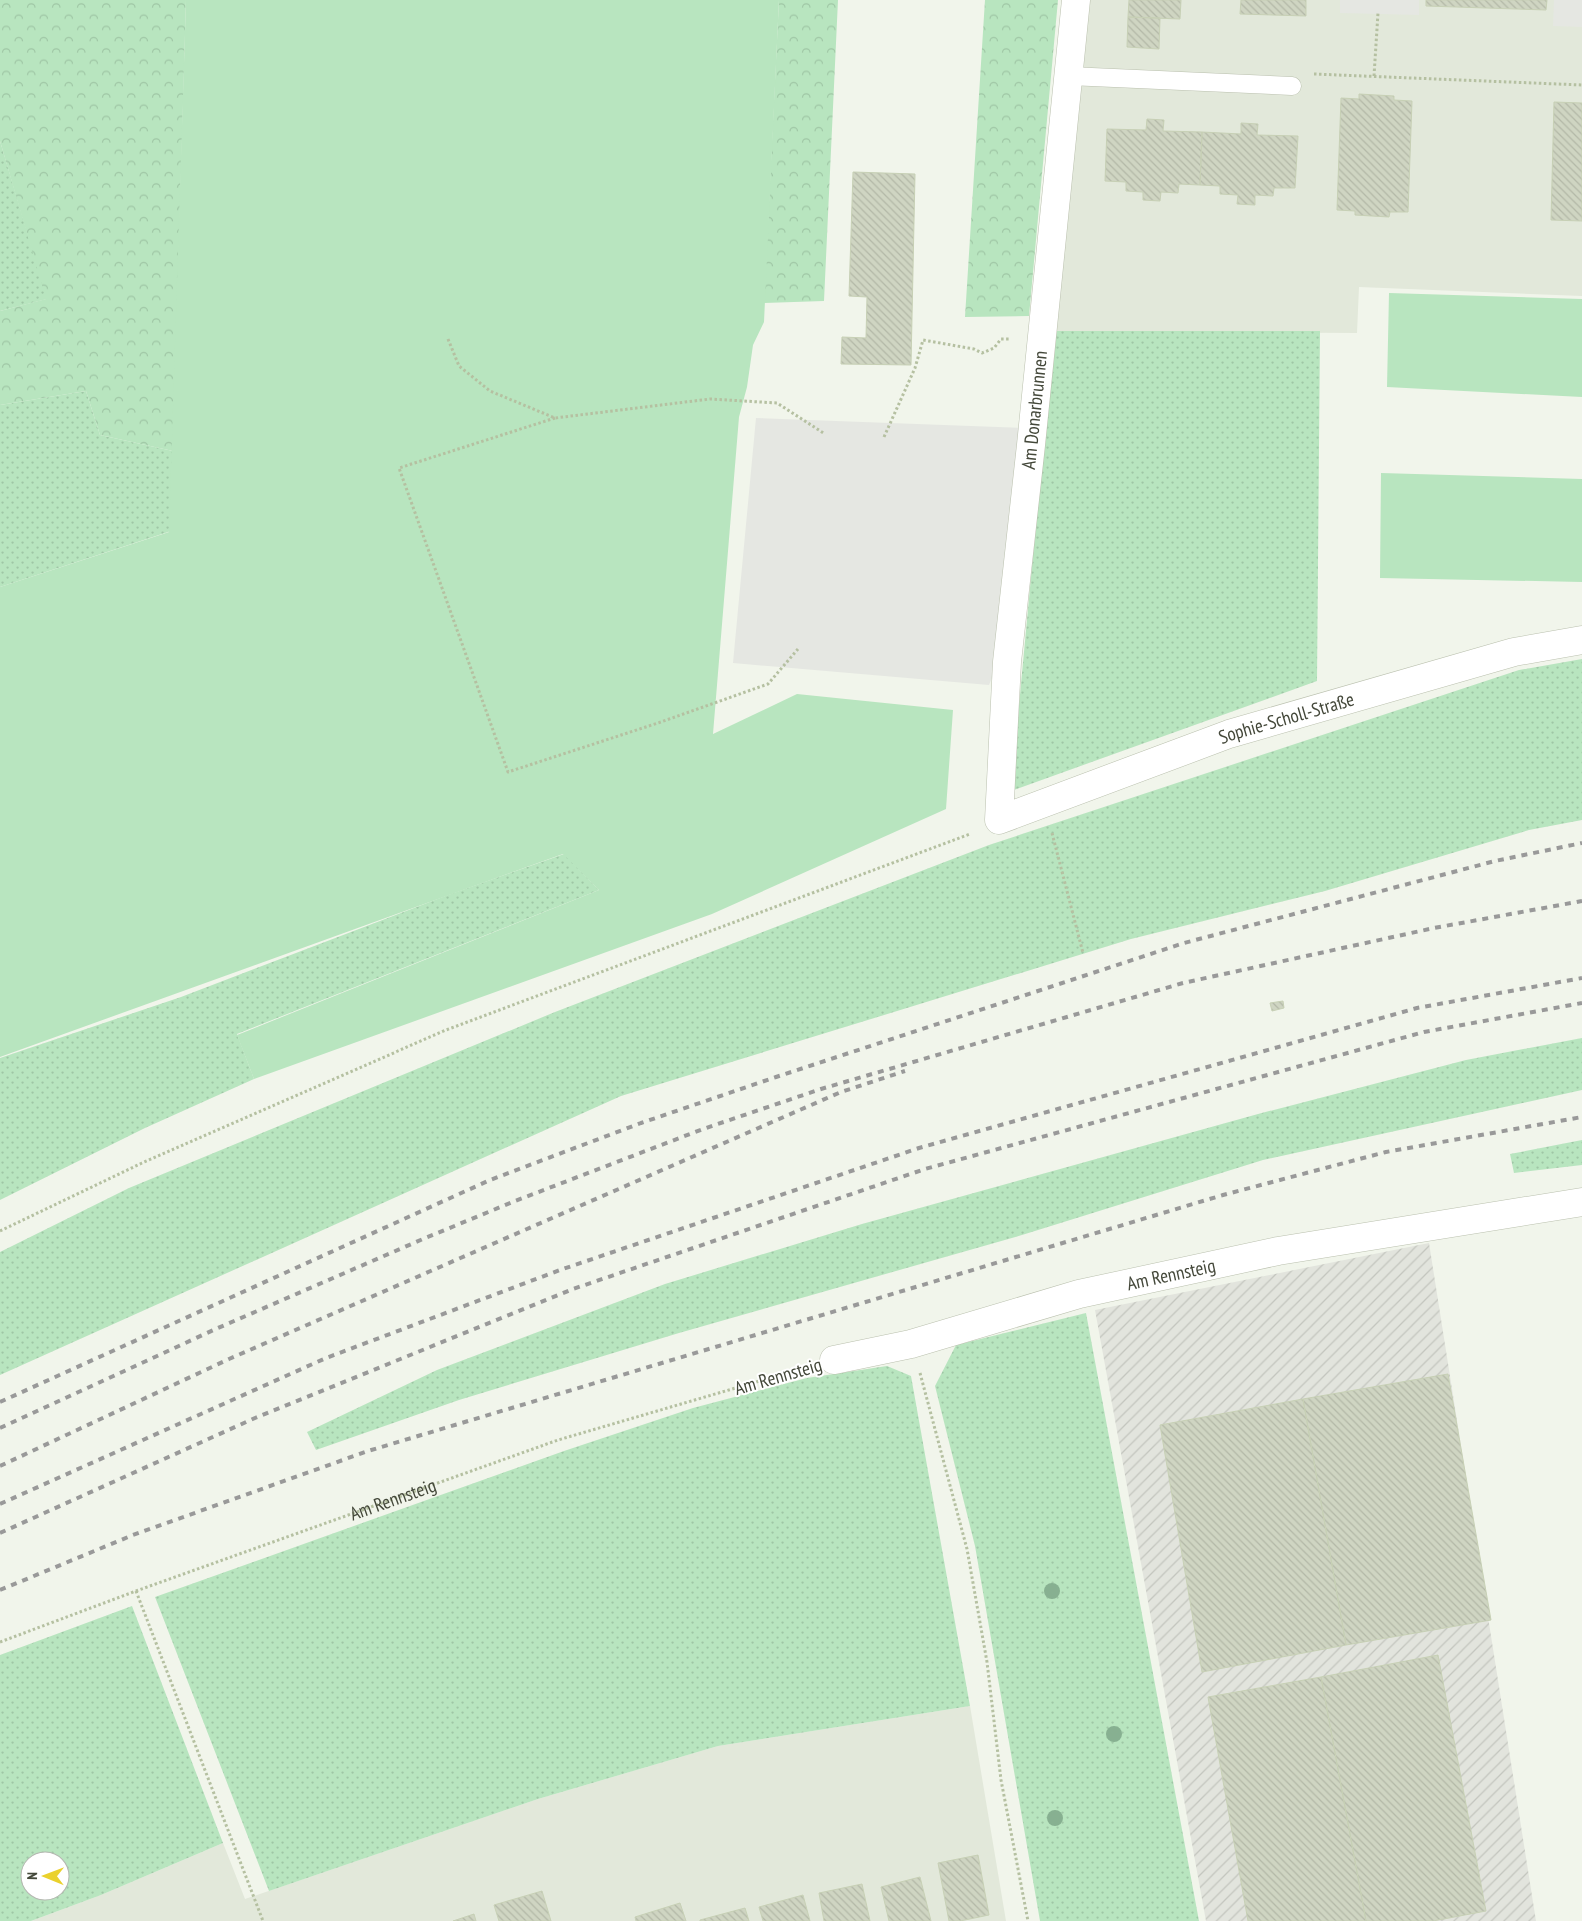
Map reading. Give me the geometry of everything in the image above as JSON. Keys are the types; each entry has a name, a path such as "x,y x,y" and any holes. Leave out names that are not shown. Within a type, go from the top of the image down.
{"street":[{"name":"Am Donarbrunnen","path":"999,820 1007,662 1076,0"},
{"name":"Sophie-Scholl-Straße","path":"999,820 1229,734 1514,652 1582,640"},
{"name":"Am Rennsteig","path":"834,1360 911,1344 1079,1294 1269,1253 1582,1202"}],"lane":[{"path":"1069,76 1292,86"}],"path":[{"path":"1374,76 1378,13"},
{"path":"1292,86 1303,74 1582,85"},
{"path":"448,339 459,366 490,391 555,418"},
{"path":"884,437 915,368 923,340 974,349 982,353"},
{"path":"798,649 768,684 658,723 508,772 399,468 555,418 710,399 777,403 825,434"},
{"path":"0,1231 142,1163 446,1030 966,836 999,820"},
{"path":"1050,825 1083,953"},
{"path":"911,1344 924,1385 967,1548 987,1662 1001,1780 1028,1921"},
{"name":"Am Rennsteig","path":"0,1642 136,1591 558,1440 834,1360"},
{"path":"136,1591 263,1921"}],"shaded area":[{"path":"1086,0 1582,0 1582,296 1359,287 1357,333 1054,331"},
{"path":"1340,0 1419,0 1419,15 1340,13"},
{"path":"1554,0 1582,0 1582,27 1553,26"},
{"path":"756,418 1023,428 999,661 989,685 733,663"},
{"path":"1429,1243 1536,1921 1206,1921 1095,1310"},
{"path":"970,1706 1006,1921 31,1921 101,1895 223,1843 245,1899 538,1799 718,1746"}],"green space":[{"path":"0,0 186,0 173,451 100,435 86,391 0,405 0,311 46,299 0,141"},
{"path":"186,0 779,0 764,322 753,345 747,387 739,417 713,734 797,694 953,710 946,809 712,914 254,1079 237,1035 599,890 563,854 0,1057 0,587 169,532"},
{"path":"779,0 838,0 824,301 764,303"},
{"path":"985,0 1058,0 1029,316 965,317"},
{"path":"0,141 47,299 0,311"},
{"path":"1389,293 1582,299 1582,397 1387,387"},
{"path":"1054,331 1320,331 1317,681 1011,791"},
{"path":"86,391 100,435 173,451 382,462 0,587 0,405"},
{"path":"1381,473 1582,479 1582,582 1380,578"},
{"path":"1582,659 1582,820 1529,830 1325,891 1131,939 621,1096 0,1375 0,1252 129,1188 555,1012 989,845 1519,670"},
{"path":"564,854 599,890 237,1034 254,1079 145,1128 0,1200 0,1058 181,997 448,895"},
{"path":"1582,1038 1582,1090 1263,1160 1022,1235 679,1333 459,1400 316,1450 307,1432 437,1370 665,1284 862,1224 1258,1114 1466,1060"},
{"path":"1582,1140 1582,1165 1514,1173 1510,1154"},
{"path":"1086,1313 1199,1921 1040,1921 975,1546 935,1386 956,1345"},
{"path":"887,1366 911,1376 970,1706 718,1746 538,1799 269,1891 155,1597 564,1451 693,1408 807,1378"},
{"path":"132,1606 223,1843 101,1895 31,1921 0,1921 0,1655"}],"building":[{"path":"1129,0 1181,0 1180,19 1128,17"},
{"path":"1241,0 1306,0 1306,16 1240,14"},
{"path":"1426,0 1547,0 1546,10 1426,6"},
{"path":"1128,17 1160,18 1159,49 1127,47"},
{"path":"1359,94 1394,96 1394,100 1412,101 1408,212 1390,212 1389,217 1355,215 1355,211 1337,210 1341,98 1359,99"},
{"path":"1554,102 1582,103 1582,221 1551,220"},
{"path":"1147,119 1164,120 1163,131 1202,132 1200,185 1179,184 1178,193 1161,192 1160,201 1143,200 1143,192 1126,191 1126,182 1105,181 1107,129 1146,130"},
{"path":"1241,123 1258,124 1257,135 1298,136 1295,188 1274,188 1273,196 1255,195 1255,205 1237,204 1238,195 1220,194 1220,186 1200,185 1202,132 1241,134"},
{"path":"853,172 915,174 911,365 841,364 842,337 866,338 867,297 849,296"},
{"path":"1283,1001 1284,1008 1272,1011 1270,1003"},
{"path":"1448,1374 1491,1620 1346,1645 1303,1399"},
{"path":"1303,1399 1346,1645 1202,1672 1160,1425"},
{"path":"1438,1655 1486,1911 1433,1921 1366,1921 1321,1677"},
{"path":"1321,1677 1366,1921 1248,1921 1208,1697"},
{"path":"978,1855 989,1915 960,1921 949,1921 938,1863"},
{"path":"920,1877 931,1921 889,1921 881,1887"},
{"path":"862,1884 870,1921 824,1921 819,1893"},
{"path":"542,1891 551,1921 499,1921 494,1905"},
{"path":"803,1895 810,1921 763,1921 759,1907"},
{"path":"680,1903 686,1921 636,1921 635,1917"},
{"path":"745,1908 749,1921 700,1921 700,1920"},
{"path":"474,1914 476,1921 453,1921"}],"railway":[{"path":"0,1402 490,1180 641,1123 1184,943 1495,861 1582,843"},
{"path":"0,1428 218,1328 515,1201 703,1129 821,1089 1183,983 1434,928 1582,901"},
{"path":"0,1504 326,1358 560,1270 919,1148 1417,1008 1582,978"},
{"path":"0,1533 255,1418 573,1289 925,1169 1424,1032 1582,1003"},
{"path":"0,1466 229,1359 841,1092 905,1071"},
{"path":"0,1590 133,1535 368,1451 1223,1195 1386,1152 1582,1117"}]}
